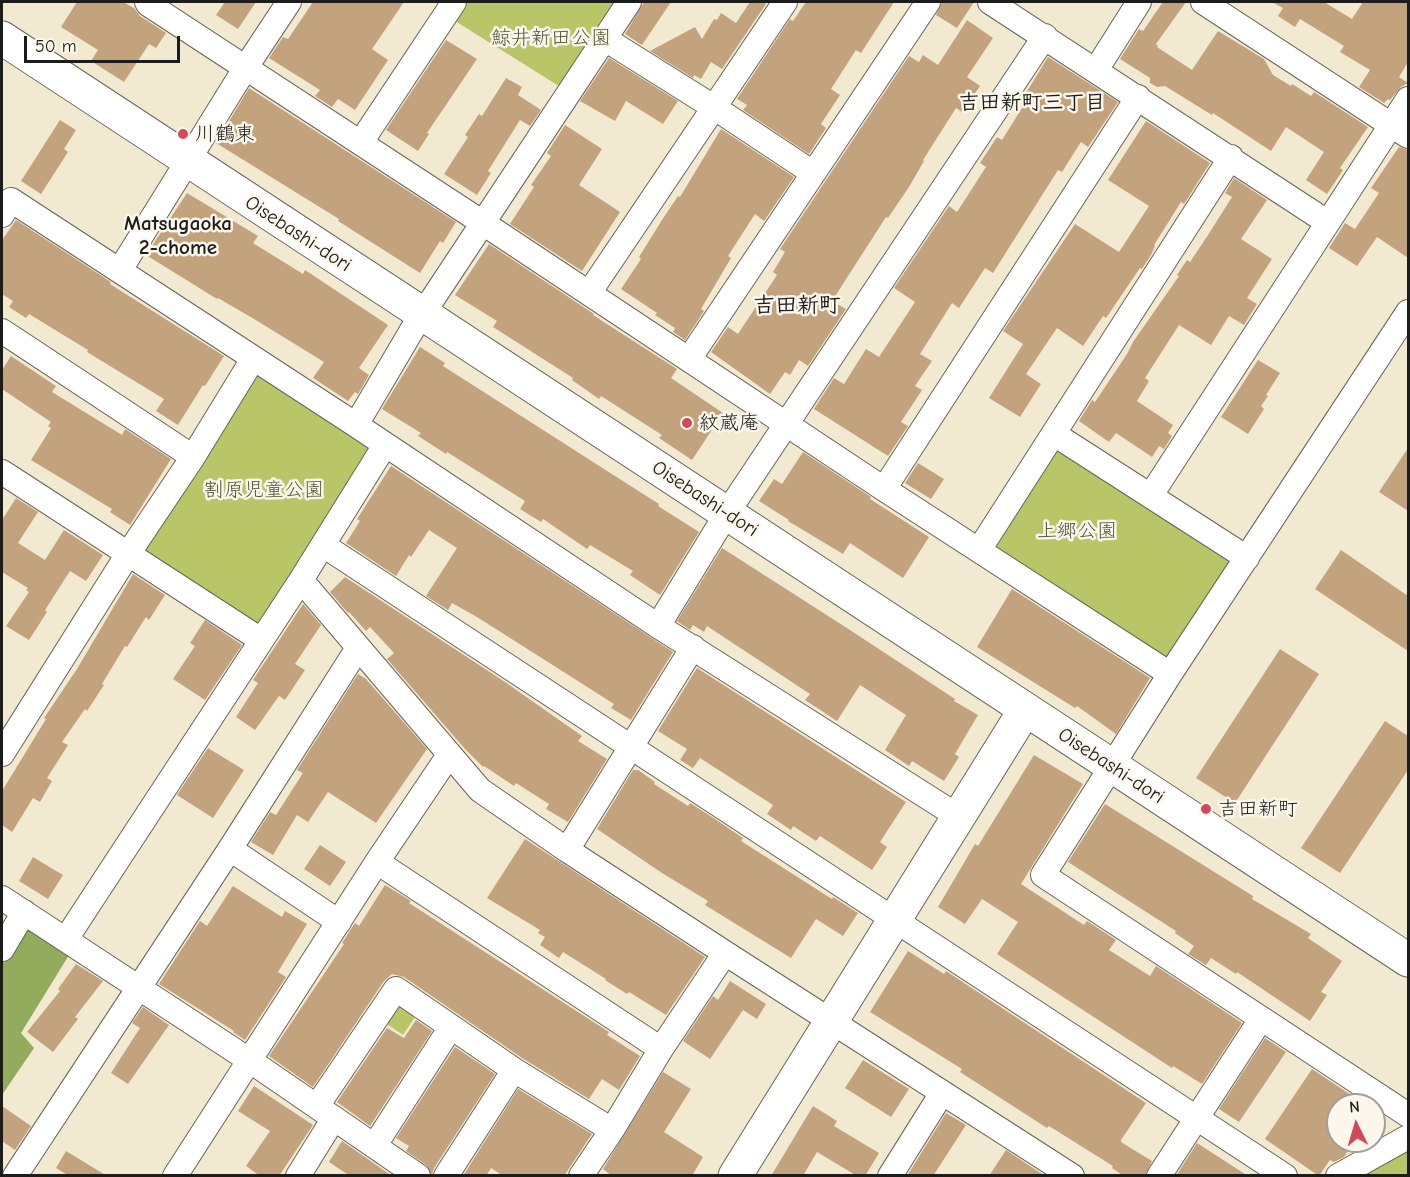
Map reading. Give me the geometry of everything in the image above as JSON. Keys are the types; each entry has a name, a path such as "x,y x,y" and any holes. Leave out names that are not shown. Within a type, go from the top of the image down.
{"street":[{"path":"147,2 884,489 1170,674"},
{"path":"120,270 289,2"},
{"path":"361,142 454,2"},
{"path":"356,425 422,315 629,2"},
{"path":"589,293 785,2"},
{"path":"689,359 928,2"},
{"path":"990,2 1328,222"},
{"path":"1096,70 1139,2"},
{"path":"1203,2 1400,130"},
{"path":"658,626 727,513 1045,36"},
{"name":"Oisebashi-dori","path":"2,38 1408,960"},
{"path":"605,39 813,173"},
{"path":"884,489 1138,97"},
{"path":"1151,495 1328,222 1400,130 1408,99"},
{"path":"979,550 1231,158"},
{"path":"2,215 11,200 356,425 658,626 959,817"},
{"path":"1408,312 1170,674 1043,875 1408,1115"},
{"path":"2,331 193,457"},
{"path":"2,754 128,554 193,457 253,359"},
{"path":"1054,434 1247,558"},
{"path":"66,939 301,580 385,445"},
{"path":"4,480 128,554 261,640"},
{"path":"323,545 1285,1176"},
{"path":"301,580 480,790 567,850 1072,1176"},
{"path":"567,850 693,647"},
{"path":"15,1176 230,849 358,648"},
{"path":"735,1176 1025,710"},
{"path":"175,1176 377,862 449,755"},
{"path":"230,849 339,922"},
{"path":"377,862 661,1049"},
{"path":"2,898 249,1060 418,1176"},
{"path":"2,949 24,912"},
{"path":"581,1176 725,953"},
{"path":"298,1176 326,1112 396,989 514,1070 612,1130"},
{"path":"1160,1176 1261,1019"},
{"path":"375,1145 452,1027"},
{"path":"446,1176 514,1070"},
{"path":"890,1176 942,1093"},
{"path":"1338,1176 1408,1137"}],"green space":[{"name":"鯨井新田公園","path":"467,2 617,2 562,88 455,21"},
{"name":"割原児童公園","path":"254,369 375,448 259,634 137,555"},
{"name":"上郷公園","path":"1058,448 1234,562 1170,660 993,547"},
{"path":"24,925 69,955 21,1033 34,1048 2,1095 2,961"},
{"path":"397,996 419,1011 403,1035 381,1020"},
{"path":"1408,1149 1408,1175 1358,1175"}],"building":[{"path":"77,2 123,2 166,33 156,48 149,44 124,82 91,61 98,50 61,27"},
{"path":"225,2 256,2 238,29 216,15"},
{"path":"313,2 404,2 372,49 388,60 355,110 338,99 332,107 315,96 320,90 269,58 283,37 288,39"},
{"path":"644,2 671,2 642,45 625,34"},
{"path":"750,2 766,4 722,69 711,62 701,79 694,75 693,78 650,51 695,27 702,39 714,19 717,20 721,13 736,23"},
{"path":"806,2 894,2 861,53 856,50 831,89 840,95 821,124 826,128 809,154 743,110 747,105 737,99 790,19 793,21"},
{"path":"942,2 974,2 957,28 936,15"},
{"path":"1163,2 1186,2 1156,44 1157,47 1192,70 1218,31 1264,59 1273,75 1311,96 1314,92 1368,127 1340,168 1343,170 1327,194 1306,180 1324,152 1286,127 1271,151 1213,113 1212,115 1165,86 1157,87 1150,83 1150,78 1120,59 1139,29 1143,31"},
{"path":"1272,2 1324,2 1352,19 1363,2 1408,2 1408,62 1399,77 1408,83 1384,103 1359,87 1370,70 1340,52 1344,46 1300,19 1295,27 1278,16 1283,8"},
{"path":"967,20 993,38 967,77 980,86 962,112 956,108 909,187 888,218 886,217 832,301 846,309 808,366 799,360 790,375 785,372 770,394 711,352 728,327 738,334 777,275 773,272 785,252 780,249 909,56 919,62 923,55 938,65"},
{"path":"446,40 477,59 427,133 429,134 418,151 386,130"},
{"path":"1048,57 1118,102 1088,147 1081,142 1062,172 1058,170 993,273 985,268 959,308 952,303 920,354 932,361 915,386 922,390 901,422 908,426 888,456 814,409 834,378 844,384 866,349 879,357 915,302 894,288 949,206 957,212 986,167 980,163 997,137 1002,140 1027,100 1023,98"},
{"path":"609,58 678,101 663,124 626,101 615,121 580,101"},
{"path":"506,78 522,87 518,95 541,110 530,126 520,120 488,171 491,173 477,195 444,174 468,137 465,135 479,114 482,116"},
{"path":"249,88 456,222 443,243 440,241 420,273 338,221 339,219 216,143"},
{"path":"60,120 76,130 64,149 68,152 41,194 21,181"},
{"path":"1146,121 1210,163 1184,204 1181,202 1142,269 1140,268 1106,318 1103,316 1083,346 1057,328 1026,374 1041,384 1020,417 989,398 1023,344 1003,331 1075,224 1119,252 1149,206 1108,180"},
{"path":"565,125 602,149 579,185 620,212 582,271 510,224 534,187 531,185 551,156 547,153"},
{"path":"721,129 794,177 764,221 755,214 728,256 731,258 701,309 704,311 685,340 673,332 675,328 655,315 657,313 621,289 641,259 639,257 662,220 678,196 680,197"},
{"path":"1399,147 1408,150 1408,258 1377,237 1357,266 1329,248 1345,223 1355,229 1379,193 1371,188"},
{"path":"1234,178 1267,200 1241,239 1272,259 1247,298 1257,304 1244,325 1229,316 1211,345 1179,325 1145,378 1149,381 1137,401 1173,425 1168,433 1172,436 1164,449 1159,446 1152,457 1116,433 1109,442 1079,421 1092,400 1095,402 1179,276 1177,275 1187,260 1190,262 1208,235 1232,197 1225,193"},
{"path":"187,193 258,236 253,243 303,274 305,270 388,325 359,368 369,375 358,394 355,392 348,401 313,378 324,362 146,255"},
{"path":"16,220 111,282 110,284 224,356 178,425 156,411 164,399 29,314 26,318 9,307 13,301 2,294 2,240"},
{"path":"489,244 677,369 671,378 723,413 692,460 659,438 662,435 601,396 599,399 572,380 573,378 493,327 497,321 455,295"},
{"path":"420,347 445,363 443,366 699,532 660,595 630,575 633,571 590,545 587,549 543,519 541,522 520,509 525,501 418,436 421,433 382,409"},
{"path":"11,356 56,386 52,392 122,435 125,429 171,459 130,525 110,512 112,509 31,460 51,428 48,426 51,422 2,389 2,370"},
{"path":"1258,360 1280,373 1261,406 1264,409 1248,434 1221,417"},
{"path":"1408,448 1408,511 1379,492"},
{"path":"803,452 929,537 903,578 850,543 843,554 759,501 774,479 782,484"},
{"path":"918,463 944,479 931,499 905,483"},
{"path":"391,466 673,652 631,720 611,708 614,704 477,617 452,603 448,610 426,596 457,548 429,530 396,576 346,543 360,521 357,519"},
{"path":"16,498 38,512 18,543 45,560 64,530 103,555 86,581 70,571 29,640 6,626 29,592 26,590 28,588 2,572 2,520"},
{"path":"722,548 978,715 955,754 959,757 944,781 912,761 909,766 885,750 906,715 860,685 837,721 805,700 810,694 707,626 704,632 693,625 690,630 677,621"},
{"path":"1341,550 1408,596 1408,651 1315,589"},
{"path":"133,574 165,595 149,620 146,617 127,647 125,646 87,711 85,709 62,742 68,745 47,778 52,781 40,802 33,798 12,832 2,825 2,791"},
{"path":"345,577 505,682 582,736 578,741 607,759 568,822 546,809 549,804 516,783 514,786 483,767 465,749 387,659 394,653 370,627 366,631 330,592"},
{"path":"1012,589 1150,678 1116,734 1077,706 1075,708 977,647"},
{"path":"303,604 321,625 295,664 305,670 285,700 279,696 255,730 236,717 258,683 253,680"},
{"path":"205,620 242,645 205,700 173,679 195,646 190,643"},
{"path":"1280,649 1319,674 1235,803 1196,778"},
{"path":"697,668 906,802 880,842 887,847 872,870 820,836 816,841 793,826 791,830 767,814 773,805 700,758 693,768 680,760 687,749 658,731"},
{"path":"358,674 366,679 427,749 376,823 328,792 308,822 297,815 273,855 251,842 270,812 276,815 303,773 297,770"},
{"path":"1385,721 1408,736 1408,770 1340,873 1301,848"},
{"path":"208,748 244,770 213,818 177,795"},
{"path":"1034,755 1083,784 1021,884 1084,925 1087,921 1116,940 1109,950 1150,976 1156,966 1242,1023 1202,1084 1173,1066 1172,1068 997,954 1018,922 982,899 965,924 938,907 975,844 978,846"},
{"path":"633,770 638,770 655,782 654,784 688,806 690,803 743,838 741,841 858,913 843,936 816,919 791,958 705,905 708,901 597,829"},
{"path":"1105,804 1253,896 1252,899 1311,934 1308,938 1342,961 1321,992 1327,995 1310,1021 1237,972 1236,974 1211,958 1206,965 1188,954 1194,946 1175,933 1176,931 1068,862"},
{"path":"525,839 705,957 666,1015 629,992 627,994 563,952 559,958 540,945 545,937 538,933 540,930 487,898"},
{"path":"320,845 346,862 330,886 304,869"},
{"path":"33,857 63,875 48,899 19,881"},
{"path":"385,885 411,901 409,903 609,1032 607,1035 640,1056 619,1090 602,1079 589,1099 522,1058 404,977 392,974 384,981 313,1087 269,1056 344,944 342,943 355,923 359,926"},
{"path":"233,886 282,917 285,911 307,924 278,972 286,977 245,1040 159,984 200,921 207,926"},
{"path":"908,951 944,974 946,971 1146,1103 1121,1140 1152,1161 1145,1176 1124,1176 1112,1168 1113,1166 1049,1126 1047,1128 960,1072 962,1069 870,1012"},
{"path":"76,964 103,981 75,1017 78,1019 53,1052 27,1032 60,991 58,989"},
{"path":"730,981 766,1004 757,1019 743,1010 710,1059 683,1041 713,996 718,1000"},
{"path":"143,1007 169,1025 128,1084 111,1073 140,1028 132,1023"},
{"path":"416,1020 432,1031 370,1126 337,1102 387,1028 404,1038"},
{"path":"1265,1038 1286,1052 1239,1122 1219,1109"},
{"path":"455,1047 495,1074 434,1168 432,1175 426,1165 406,1151 409,1146 396,1138"},
{"path":"863,1060 909,1089 891,1117 845,1088"},
{"path":"1312,1069 1348,1093 1326,1093 1326,1153 1346,1153 1334,1162 1330,1160 1319,1176 1265,1139"},
{"path":"663,1072 691,1089 664,1132 703,1157 692,1176 612,1176 603,1169"},
{"path":"254,1086 313,1125 279,1176 260,1176 246,1166 270,1131 238,1111"},
{"path":"518,1089 592,1134 564,1176 503,1176 491,1168 486,1176 463,1176"},
{"path":"2,1106 31,1126 15,1150 2,1141"},
{"path":"813,1106 837,1121 834,1126 879,1153 865,1176 857,1176 817,1152 803,1176 771,1176"},
{"path":"946,1113 966,1125 933,1176 907,1176"},
{"path":"342,1141 392,1176 350,1176 329,1162"},
{"path":"1197,1143 1248,1176 1176,1176"},
{"path":"1006,1150 1045,1176 989,1176"},
{"path":"66,1151 107,1176 69,1176 56,1168"}],"place":[{"name":"川鶴東","path":"183,134"},
{"name":"紋蔵庵","path":"687,423"},
{"name":"吉田新町","path":"1206,809"}],"district":[{"name":"吉田新町三丁目","path":"1032,103"},
{"name":"Matsugaoka 2-chome","path":"178,236"},
{"name":"吉田新町","path":"797,306"}]}
